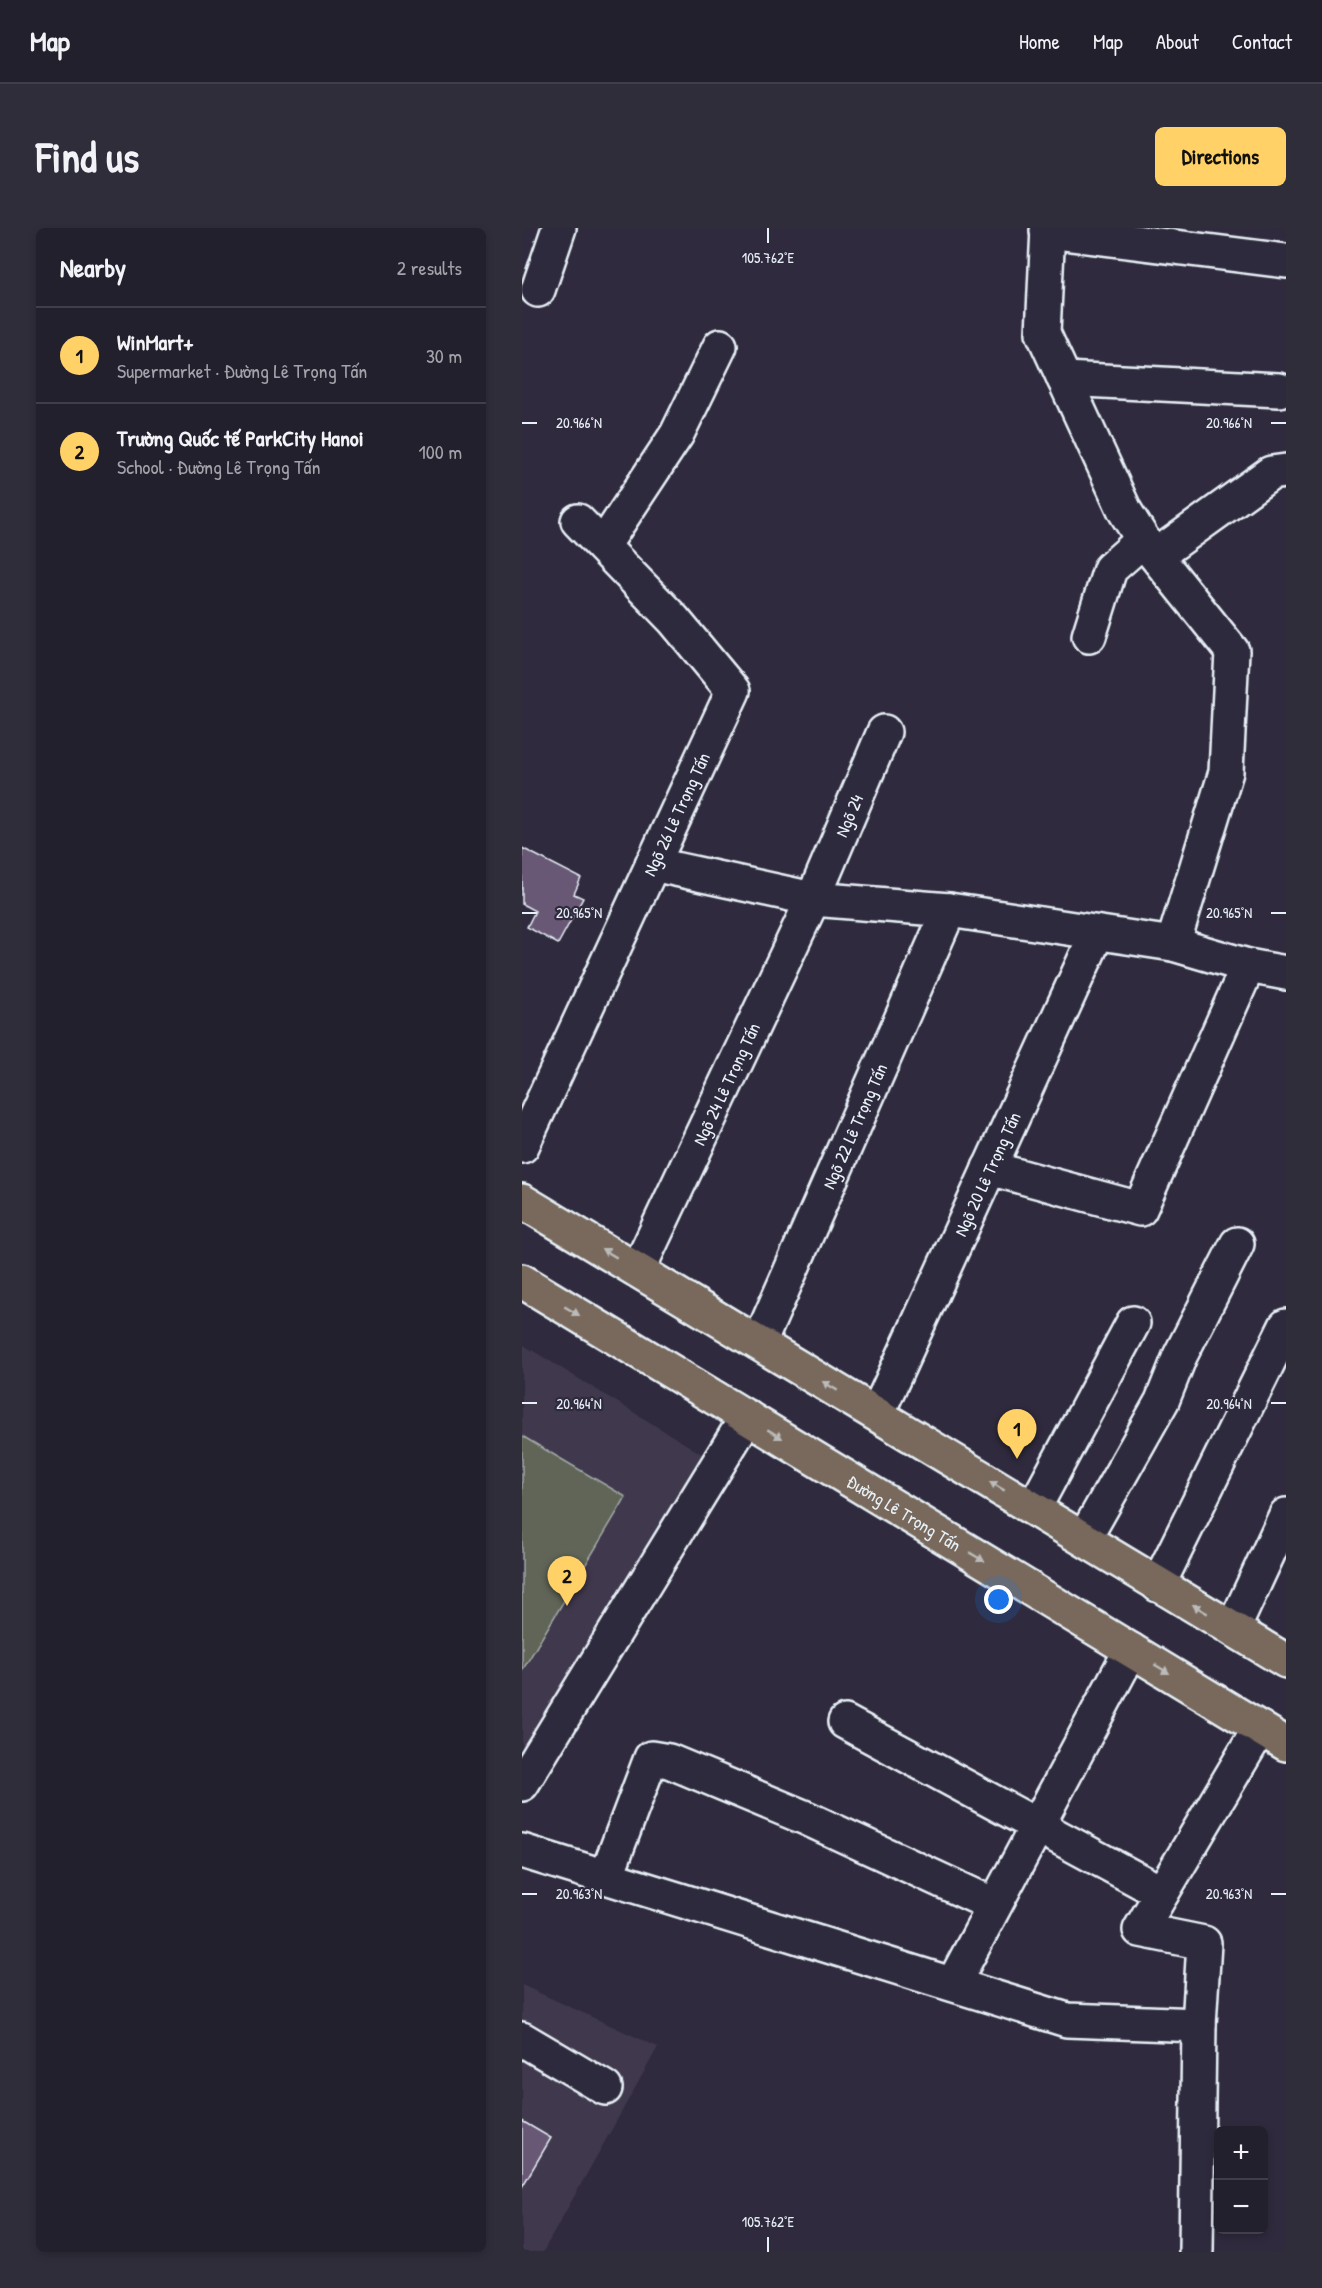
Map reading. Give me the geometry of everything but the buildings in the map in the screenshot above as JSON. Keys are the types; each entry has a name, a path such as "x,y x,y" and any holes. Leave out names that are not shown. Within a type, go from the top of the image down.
{"main road":[{"path":"522,1201 1286,1660"},
{"name":"Đường Lê Trọng Tấn","path":"522,1281 1273,1736"}],"lane":[{"path":"538,290 559,228"},
{"path":"1173,944 1226,772 1232,651 1150,548 1125,511 1043,333 1048,230 1286,261"},
{"path":"603,546 677,434 720,346"},
{"path":"1064,379 1279,390"},
{"path":"1089,636 1110,569 1150,548 1271,473 1286,471"},
{"name":"Ngõ 26 Lê Trọng Tấn","path":"522,1146 733,691 674,620 578,521"},
{"name":"Ngõ 24","path":"813,899 884,732"},
{"path":"652,864 813,899 949,910 1173,944 1248,966 1286,973"},
{"name":"Ngõ 24 Lê Trọng Tấn","path":"638,1270 813,899"},
{"name":"Ngõ 22 Lê Trọng Tấn","path":"759,1343 949,910"},
{"name":"Ngõ 20 Lê Trọng Tấn","path":"877,1414 1097,933"},
{"path":"989,1168 1140,1209 1248,966"},
{"path":"1084,1539 1162,1401 1180,1356 1237,1244"},
{"path":"1034,1508 1134,1323"},
{"path":"1158,1585 1286,1326"},
{"path":"522,1784 747,1417"},
{"path":"1233,1629 1286,1515"},
{"path":"953,1984 1131,1650"},
{"path":"845,1722 1038,1824 1162,1893"},
{"path":"1196,2251 1199,2025 1204,1943 1140,1930 1162,1893 1273,1736"},
{"path":"606,1877 651,1758 669,1761 806,1818 994,1905"},
{"path":"522,1851 1067,2020 1199,2025"},
{"path":"522,2039 605,2088"}],"shaded area":[{"path":"522,1344 702,1454 522,1758"},
{"path":"522,1985 658,2047 543,2252 522,2252"}],"green space":[{"path":"522,1436 626,1497 522,1671"}],"place":[{"name":"WinMart+","path":"1017,1459"},
{"name":"Trường Quốc tế ParkCity Hanoi","path":"567,1606"}]}
